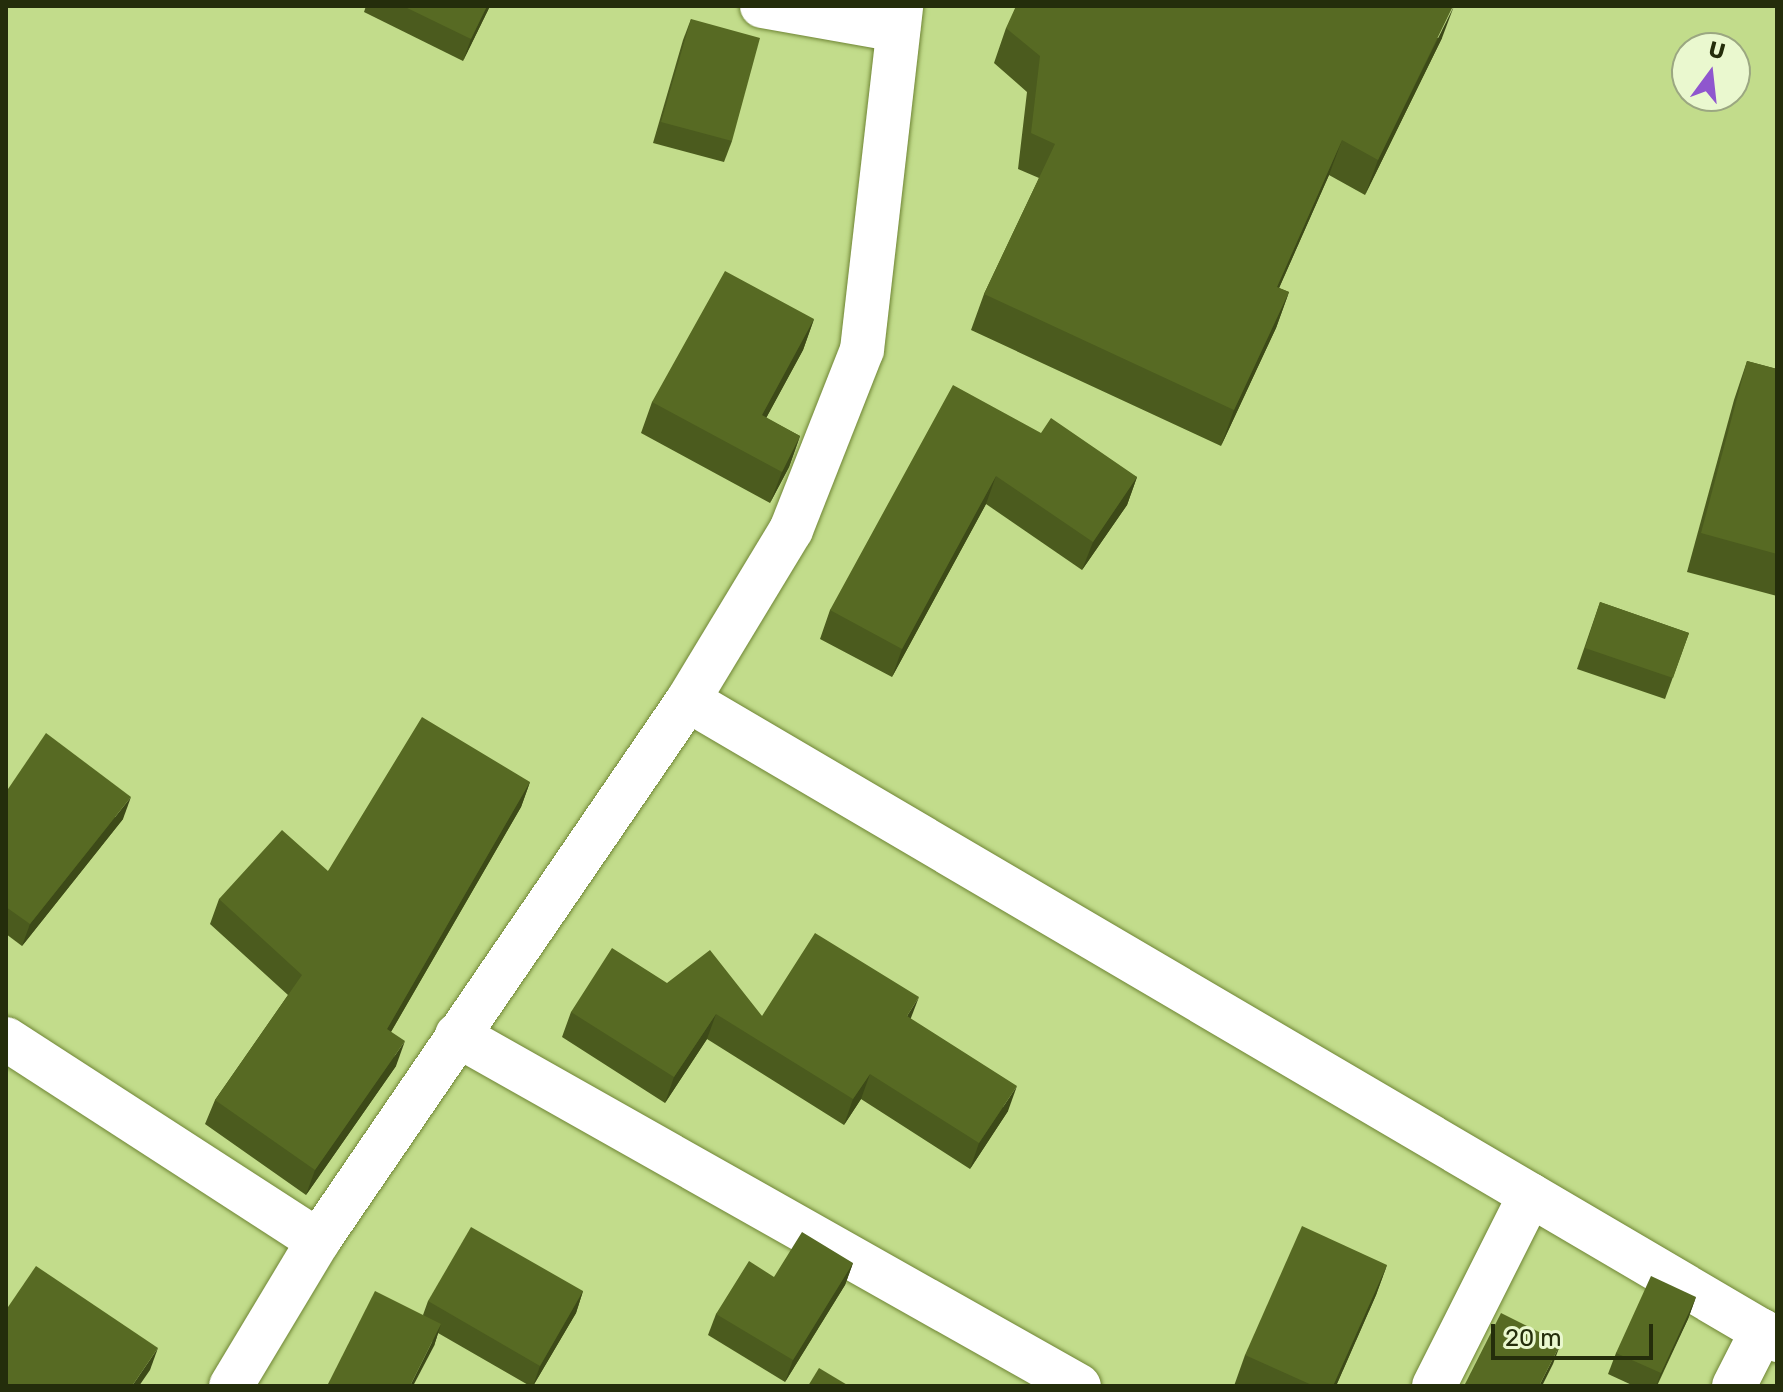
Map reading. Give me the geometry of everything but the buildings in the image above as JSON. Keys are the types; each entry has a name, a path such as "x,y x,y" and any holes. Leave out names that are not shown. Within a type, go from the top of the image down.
{"street":[{"path":"231,1386 318,1241 688,700 791,530 862,350 899,18 762,6"},
{"path":"688,700 1770,1336 1734,1386"},
{"path":"457,1035 1079,1386"},
{"path":"6,1039 318,1241"},
{"path":"1434,1386 1530,1195"}]}
